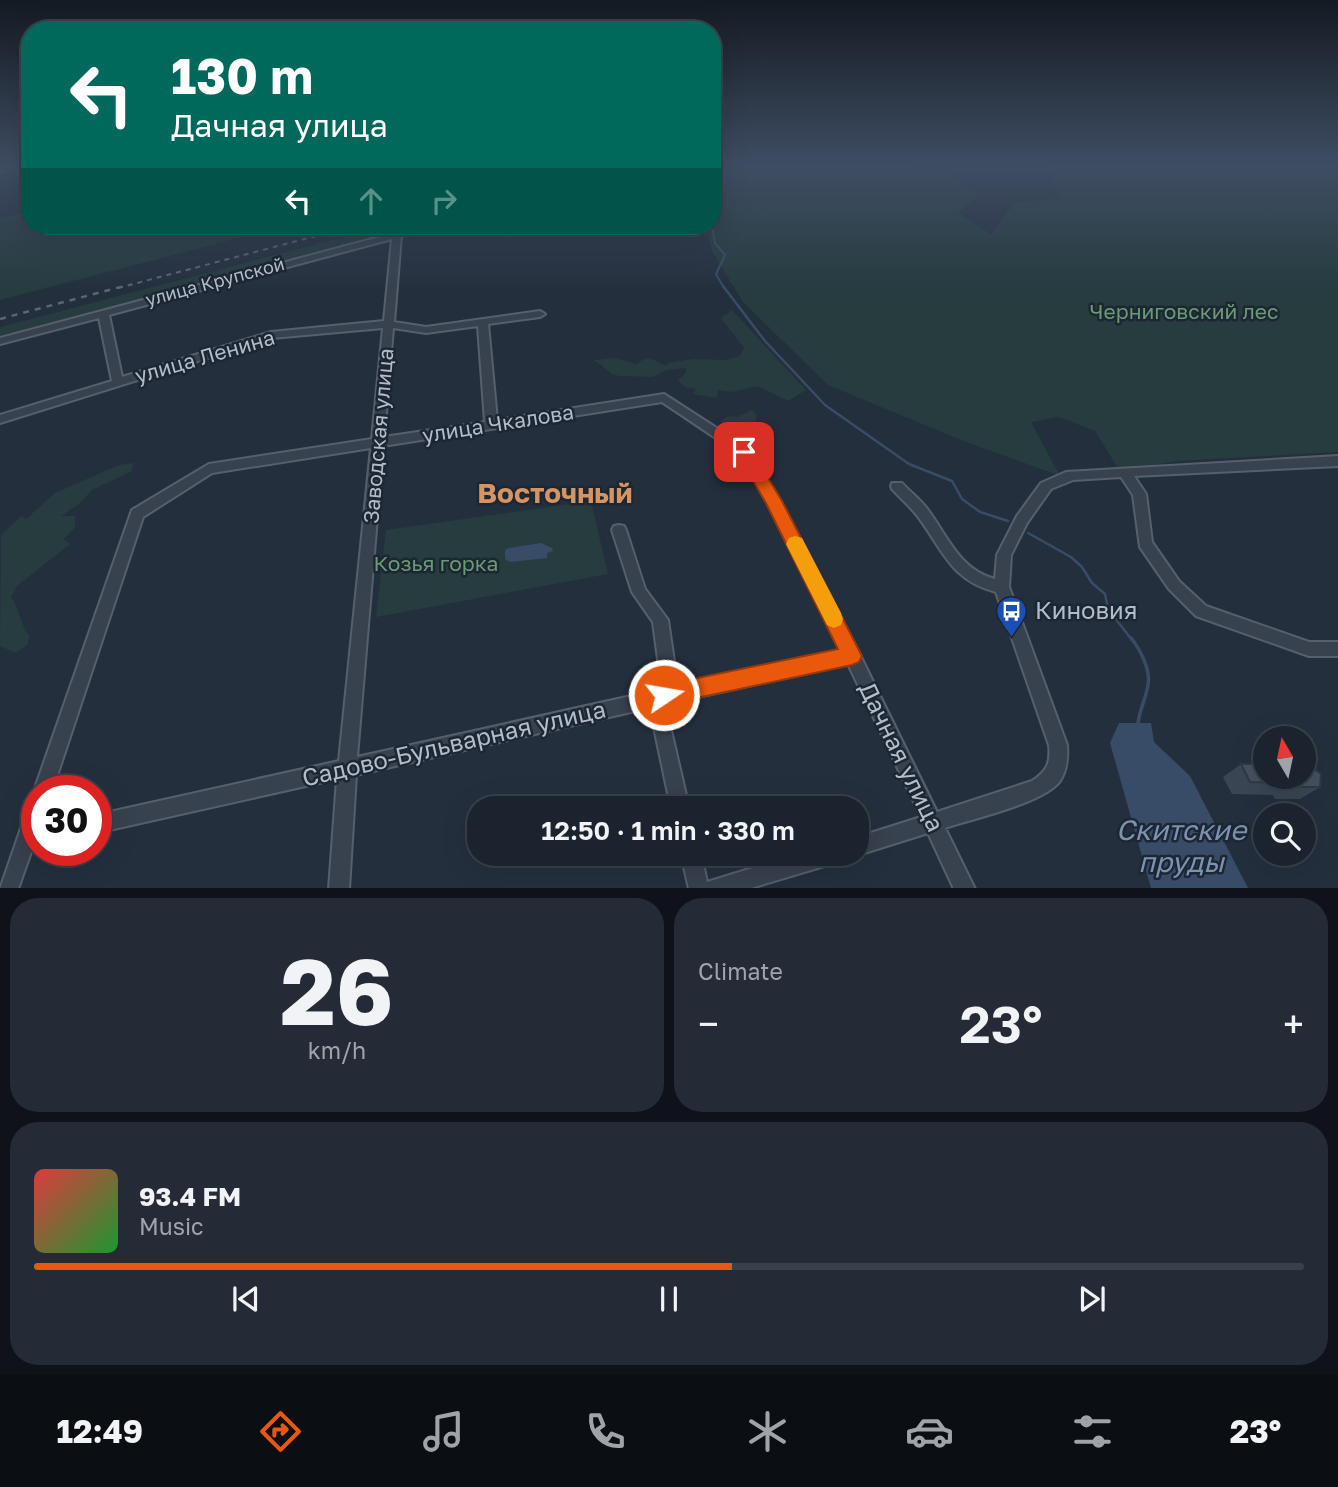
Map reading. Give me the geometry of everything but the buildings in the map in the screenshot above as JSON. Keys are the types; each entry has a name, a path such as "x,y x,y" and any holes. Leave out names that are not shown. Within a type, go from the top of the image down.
{"street":[{"name":"улица Крупской","path":"0,341 393,235"},
{"name":"Заводская улица","path":"339,888 347,769 397,235"},
{"path":"103,312 118,383"},
{"name":"улица Ленина","path":"0,419 271,335 390,324 426,330 540,314"},
{"path":"483,322 491,425"},
{"name":"улица Чкалова","path":"48,775 137,514 209,469 664,398"},
{"name":"Дачная улица","path":"664,398 744,452 774,501 965,888"},
{"path":"869,843 1030,792 1051,781 1060,761 1058,745 1002,587 1004,555 1022,520 1046,486 1071,475 1338,461"},
{"path":"1125,472 1139,494 1145,543 1174,585 1201,611 1309,649 1338,649"},
{"path":"897,486 926,516 950,557 966,574 1002,587"},
{"path":"619,530 639,592 660,620 669,682 659,713 677,796"},
{"name":"Садово-Бульварная улица","path":"112,820 664,695 852,656"},
{"path":"8,888 21,861"},
{"path":"694,866 699,888"},
{"path":"713,888 789,866"}],"green space":[{"name":"Черниговский лес","path":"721,206 965,206 958,213 991,234 1011,206 1338,206 1338,452 1179,461 1119,470 1095,431 1059,417 1031,422 1060,476 961,440 828,385 743,302 712,251 708,235 721,235"},
{"path":"21,213 21,235 250,235 0,300 0,218"},
{"path":"352,235 388,235 0,339 0,327"},
{"path":"732,310 806,390 788,401 758,386 732,392 718,390 717,398 693,394 696,389 685,387 678,381 686,368 667,370 652,377 621,376 613,375 594,360 615,358 636,364 648,359 666,366 668,363 693,359 727,360 740,356 744,348 721,318"},
{"path":"752,410 757,416 752,433 734,442 719,432 722,420"},
{"path":"133,463 132,471 92,490 79,504 61,516 75,516 75,527 63,539 70,544 17,586 11,597 29,635 28,644 16,653 0,646 1,535 21,516 26,519 55,493 119,465"},
{"name":"Козья горка","path":"591,501 608,574 376,617 386,530"}],"water":[{"path":"541,543 552,548 553,551 547,553 547,558 510,562 505,559 505,550 509,548"},
{"name":"Скитские пруды","path":"1119,723 1151,723 1154,742 1190,776 1248,888 1151,888 1110,743"}],"waterway":[{"path":"714,235 715,243 725,255 716,274 724,288"},
{"path":"723,286 765,341 825,405 909,464 952,481 962,499 980,512 1008,521"},
{"path":"1028,533 1071,557 1082,567 1092,583 1105,594 1108,609 1132,640"},
{"path":"1131,638 1148,673 1147,690 1138,724"}],"railway":[{"path":"118,288 320,235"},
{"path":"0,319 124,286"}],"slow traffic":[{"path":"795,544 834,619"}],"place":[{"name":"Киновия","path":"1012,638"}],"district":[{"name":"Восточный","path":"555,493"}],"route":[{"path":"664,695 852,656 774,501 744,452"}]}
